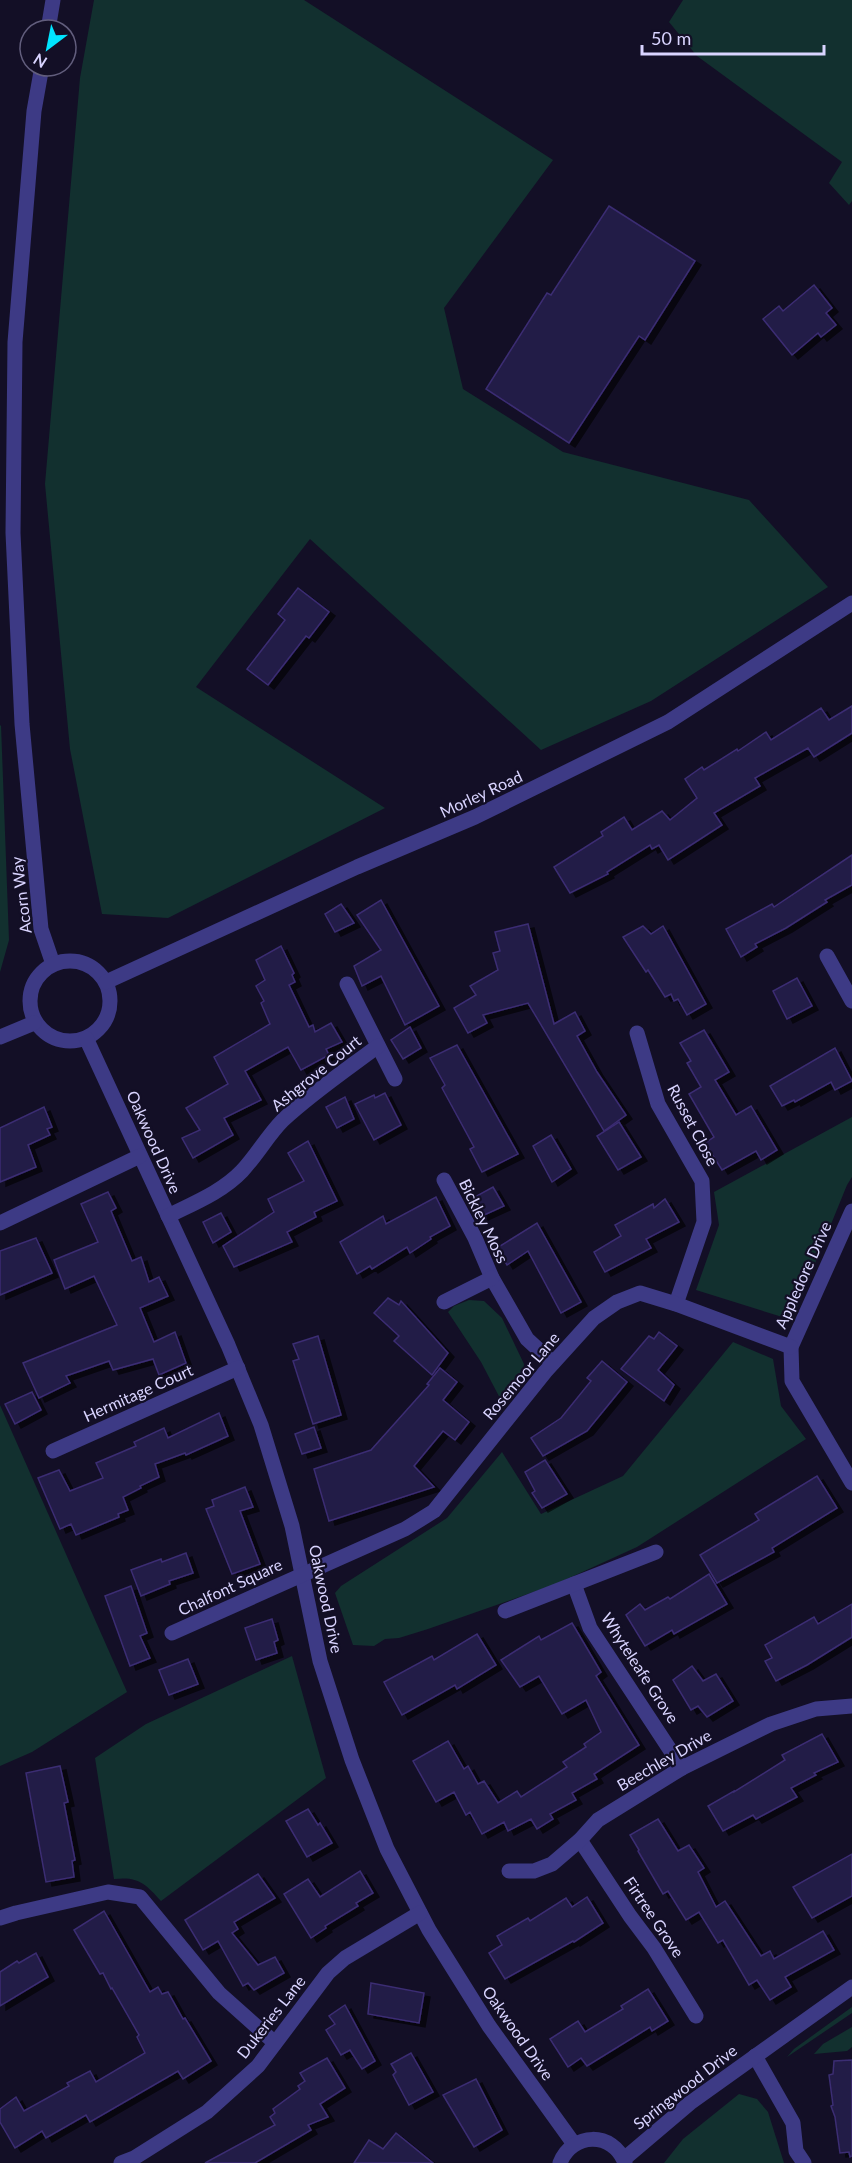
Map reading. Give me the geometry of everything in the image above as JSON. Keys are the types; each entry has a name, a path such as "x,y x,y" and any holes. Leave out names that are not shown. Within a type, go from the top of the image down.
{"street":[{"path":"50,18 53,0"},
{"name":"Acorn Way","path":"40,78 34,111 15,342 13,533 22,724 41,929 53,964"},
{"name":"Morley Road","path":"106,982 357,867 476,818 658,727 852,603"},
{"path":"827,956 852,1001"},
{"path":"68,960 81,962 92,967 106,982 110,1004 106,1018 98,1030 86,1038 69,1042 52,1038 34,1023 29,1000 34,980 43,970 53,964 68,960"},
{"path":"347,984 395,1079"},
{"path":"0,1037 34,1023"},
{"name":"Russet Close","path":"637,1033 658,1104 702,1181 704,1222 676,1304"},
{"name":"Oakwood Drive","path":"86,1038 238,1368 273,1460 303,1574 320,1661 352,1761 387,1849 429,1930 489,2026 574,2144"},
{"name":"Ashgrove Court","path":"168,1216 213,1194 229,1183 241,1173 282,1122 327,1083 378,1046"},
{"path":"0,1223 140,1156"},
{"name":"Bickley Moss","path":"444,1180 475,1238 492,1278 527,1339 554,1363"},
{"name":"Appledore Drive","path":"852,1210 791,1347 792,1381 852,1483"},
{"name":"Bickley Moss","path":"444,1302 492,1278"},
{"name":"Rosemoor Lane","path":"303,1574 405,1529 434,1510 554,1363 594,1318 617,1302 640,1293 791,1347"},
{"name":"Hermitage Court","path":"53,1451 238,1368"},
{"path":"505,1611 656,1552"},
{"name":"Chalfont Square","path":"172,1633 303,1574"},
{"name":"Whyteleafe Grove","path":"574,1584 590,1628 682,1768"},
{"name":"Beechley Drive","path":"509,1870 534,1870 552,1864 580,1840 598,1820 682,1768 771,1724 816,1709 852,1706"},
{"name":"Firtree Grove","path":"580,1840 654,1948 696,2016"},
{"path":"0,1918 108,1892 140,1897 219,1993 275,2043"},
{"name":"Dukeries Lane","path":"121,2163 134,2158 207,2112 258,2066 328,1973 345,1958 420,1913"},
{"name":"Springwood Drive","path":"624,2161 690,2103 852,1987"},
{"path":"755,2056 793,2123 796,2151 804,2163"},
{"path":"560,2163 566,2151 574,2144 582,2140 595,2139 606,2142 617,2149 624,2161"}],"green space":[{"path":"94,0 304,0 553,160 444,308 463,389 563,452 749,500 828,587 651,701 541,750 310,539 196,687 385,808 168,918 102,914 70,749 45,484 80,78"},
{"path":"683,0 852,0 852,201 849,205 829,183 842,162 697,56 669,22"},
{"path":"0,726 9,940 0,972"},
{"path":"852,1117 852,1177 792,1320 696,1290 719,1225 714,1192"},
{"path":"469,1300 484,1301 502,1318 524,1364 521,1386 502,1402 481,1362 448,1312 454,1306"},
{"path":"733,1342 773,1359 781,1406 806,1439 637,1547 556,1584 428,1629 399,1638 385,1639 374,1646 353,1645 335,1593 341,1586 447,1518 502,1452 541,1514 623,1476"},
{"path":"0,1405 127,1692 32,1752 0,1766"},
{"path":"292,1656 326,1778 161,1901 141,1882 122,1878 114,1879 95,1758 146,1724"},
{"path":"852,2007 852,2013 787,2057 794,2049"},
{"path":"852,2027 852,2047 847,2051 814,2054 823,2044"},
{"path":"739,2094 757,2099 768,2112 784,2163 664,2163 683,2139"}],"building":[{"path":"609,206 695,261 645,340 639,336 569,443 486,389 547,293 551,295"},
{"path":"814,285 832,308 826,313 836,325 821,337 818,333 792,355 763,319 779,306 783,311"},
{"path":"298,588 329,612 309,638 306,636 268,685 247,669 285,620 278,614"},
{"path":"852,706 852,733 814,757 808,748 755,778 760,786 714,813 722,825 668,860 659,845 652,849 650,845 607,872 608,874 570,893 554,867 603,836 601,832 624,817 632,830 662,811 670,820 697,798 685,779 702,767 704,770 737,749 738,751 766,732 771,740 821,708 829,720"},
{"path":"852,855 852,885 825,900 827,902 786,928 755,944 757,947 741,957 726,929 772,904 774,907"},
{"path":"381,900 439,1006 405,1025 381,976 362,986 354,966 381,950 357,915"},
{"path":"341,904 354,923 335,932 325,914"},
{"path":"528,924 554,1024 575,1012 585,1031 577,1036 597,1072 626,1115 604,1131 528,1003 483,1015 487,1023 468,1033 454,1008 476,995 470,986 498,970 493,953 500,951 495,932"},
{"path":"643,926 651,934 663,926 706,1004 687,1015 678,999 674,1001 671,994 665,997 623,937"},
{"path":"281,946 294,973 292,975 295,982 289,985 309,1027 313,1025 315,1032 331,1023 342,1042 326,1049 329,1055 301,1070 288,1047 245,1071 261,1100 224,1118 233,1135 193,1158 182,1138 200,1130 186,1108 228,1084 214,1057 270,1024 261,1003 264,1001 256,986 265,980 256,960"},
{"path":"797,978 812,1006 787,1019 773,991"},
{"path":"410,1027 421,1048 403,1059 391,1040"},
{"path":"704,1030 729,1072 715,1080 736,1115 751,1106 777,1150 761,1160 756,1151 722,1170 705,1143 714,1137 689,1094 701,1087 687,1063 691,1061 680,1043"},
{"path":"457,1045 518,1154 482,1172 470,1149 474,1147 442,1088 445,1085 430,1058"},
{"path":"835,1048 852,1081 835,1090 831,1082 795,1102 794,1100 782,1106 770,1086"},
{"path":"385,1093 401,1125 374,1140 355,1104 374,1095 375,1098"},
{"path":"345,1097 354,1119 337,1128 326,1107"},
{"path":"44,1107 52,1127 47,1129 50,1135 28,1145 36,1167 0,1182 0,1128"},
{"path":"619,1122 641,1157 618,1170 597,1136"},
{"path":"551,1135 571,1169 552,1182 533,1146"},
{"path":"308,1141 337,1201 314,1212 316,1217 287,1232 292,1242 234,1267 223,1246 274,1212 268,1199 304,1181 288,1153"},
{"path":"493,1187 504,1206 482,1216 473,1198"},
{"path":"108,1192 116,1208 111,1211 132,1261 141,1257 149,1282 159,1277 168,1296 140,1308 154,1342 175,1332 186,1363 159,1375 153,1359 113,1370 109,1361 66,1376 70,1383 39,1398 23,1363 117,1325 94,1276 65,1289 54,1260 98,1242 81,1204"},
{"path":"436,1197 450,1226 430,1237 431,1239 410,1253 407,1247 372,1269 370,1266 357,1274 340,1242 383,1216 386,1224"},
{"path":"665,1199 679,1222 646,1239 651,1248 605,1272 594,1252 621,1236 615,1225 653,1204 654,1208"},
{"path":"221,1213 231,1232 213,1243 203,1222"},
{"path":"537,1223 581,1302 561,1313 528,1251 507,1265 497,1248"},
{"path":"36,1238 52,1273 0,1295 0,1251"},
{"path":"388,1298 399,1305 401,1301 448,1353 432,1375 394,1341 399,1336 374,1313"},
{"path":"659,1332 677,1346 658,1370 674,1385 664,1401 621,1369 649,1336 654,1339"},
{"path":"318,1336 341,1415 313,1424 293,1361 299,1359 293,1344"},
{"path":"602,1361 627,1382 587,1431 543,1456 531,1438 561,1418 591,1381 587,1378"},
{"path":"440,1368 457,1382 443,1400 469,1422 455,1440 443,1431 414,1466 434,1487 329,1521 314,1469 371,1450 429,1385 427,1384"},
{"path":"32,1392 41,1410 15,1424 5,1404"},
{"path":"219,1413 228,1436 186,1455 185,1453 155,1464 159,1477 123,1497 128,1510 118,1514 119,1517 76,1535 71,1524 60,1529 38,1478 59,1470 70,1491 103,1478 96,1463 136,1446 134,1442 164,1428 168,1438"},
{"path":"314,1427 321,1448 302,1454 295,1434"},
{"path":"545,1460 567,1494 542,1508 532,1493 535,1491 525,1472"},
{"path":"817,1476 837,1508 772,1548 774,1552 717,1583 700,1555 759,1520 755,1514"},
{"path":"245,1487 253,1507 240,1511 260,1564 232,1574 206,1509 214,1506 212,1500"},
{"path":"186,1553 193,1573 169,1581 170,1584 141,1596 131,1570"},
{"path":"709,1574 727,1604 674,1634 672,1630 645,1646 626,1615 640,1604 645,1610 668,1597 670,1599"},
{"path":"131,1586 147,1633 140,1636 150,1658 130,1666 105,1596"},
{"path":"852,1604 852,1637 776,1681 765,1661 772,1658 765,1645 814,1617 818,1624"},
{"path":"272,1619 278,1640 274,1642 277,1653 256,1660 245,1628"},
{"path":"572,1623 601,1672 596,1676 639,1745 594,1774 597,1779 572,1793 576,1800 550,1814 553,1819 537,1829 531,1819 508,1831 504,1822 482,1834 470,1812 466,1815 454,1792 436,1802 413,1761 448,1741 464,1769 468,1766 478,1784 484,1781 498,1803 517,1791 521,1797 567,1767 563,1762 586,1747 584,1744 601,1732 586,1700 562,1714 539,1676 520,1687 501,1660 539,1636 541,1640"},
{"path":"477,1634 496,1665 457,1689 455,1685 402,1715 384,1682 432,1656 434,1660"},
{"path":"188,1659 198,1684 169,1695 159,1670"},
{"path":"692,1666 703,1681 716,1674 733,1701 707,1717 698,1706 691,1710 673,1680"},
{"path":"822,1734 838,1762 814,1773 816,1775 791,1788 797,1797 756,1819 753,1815 723,1831 708,1806 785,1760 782,1755"},
{"path":"60,1766 68,1802 64,1803 75,1860 72,1861 74,1877 46,1882 26,1773"},
{"path":"308,1809 332,1843 307,1857 286,1821"},
{"path":"658,1819 678,1851 689,1845 704,1868 698,1872 716,1907 725,1901 761,1956 770,1951 774,1959 823,1931 834,1950 785,1977 791,1987 770,2000 757,1980 749,1985 723,1940 718,1943 699,1912 686,1920 668,1891 663,1894 638,1851 630,1835"},
{"path":"852,1854 852,1896 812,1918 793,1887"},
{"path":"360,1871 373,1893 356,1903 358,1906 325,1926 326,1928 311,1938 284,1894 308,1879 320,1897"},
{"path":"258,1874 275,1898 234,1922 238,1929 232,1933 258,1965 275,1957 284,1973 254,1990 248,1983 243,1986 218,1941 203,1950 185,1920"},
{"path":"587,1897 603,1923 574,1942 505,1979 489,1953 502,1945 497,1936 528,1918 530,1921 566,1898 572,1907"},
{"path":"104,1911 150,1992 158,1987 162,1994 168,1992 211,2061 183,2079 178,2071 90,2122 86,2115 46,2138 42,2131 15,2148 0,2122 0,2109 16,2097 24,2111 69,2086 67,2083 90,2071 96,2082 145,2053 137,2037 139,2035 112,1988 103,1973 100,1974 74,1930"},
{"path":"36,1953 48,1977 0,2006 0,1972"},
{"path":"371,1983 424,1993 419,2023 368,2014"},
{"path":"648,1989 668,2021 652,2031 650,2027 587,2066 581,2058 568,2067 550,2039 578,2021 585,2032 623,2009 621,2006"},
{"path":"345,2005 375,2061 362,2069 350,2050 341,2055 326,2030 335,2024 329,2016"},
{"path":"411,2053 433,2092 409,2105 393,2075 396,2072 391,2064"},
{"path":"327,2058 345,2088 320,2104 328,2117 308,2125 311,2130 255,2163 205,2163 275,2125 270,2117 275,2113 273,2109 300,2089 298,2086 305,2081 300,2073"},
{"path":"852,2060 852,2156 850,2157 849,2152 840,2153 835,2117 831,2106 833,2105 829,2075 833,2074 834,2061"},
{"path":"476,2079 502,2130 474,2147 443,2095"},
{"path":"396,2133 433,2163 354,2163 369,2140 383,2149"}]}
